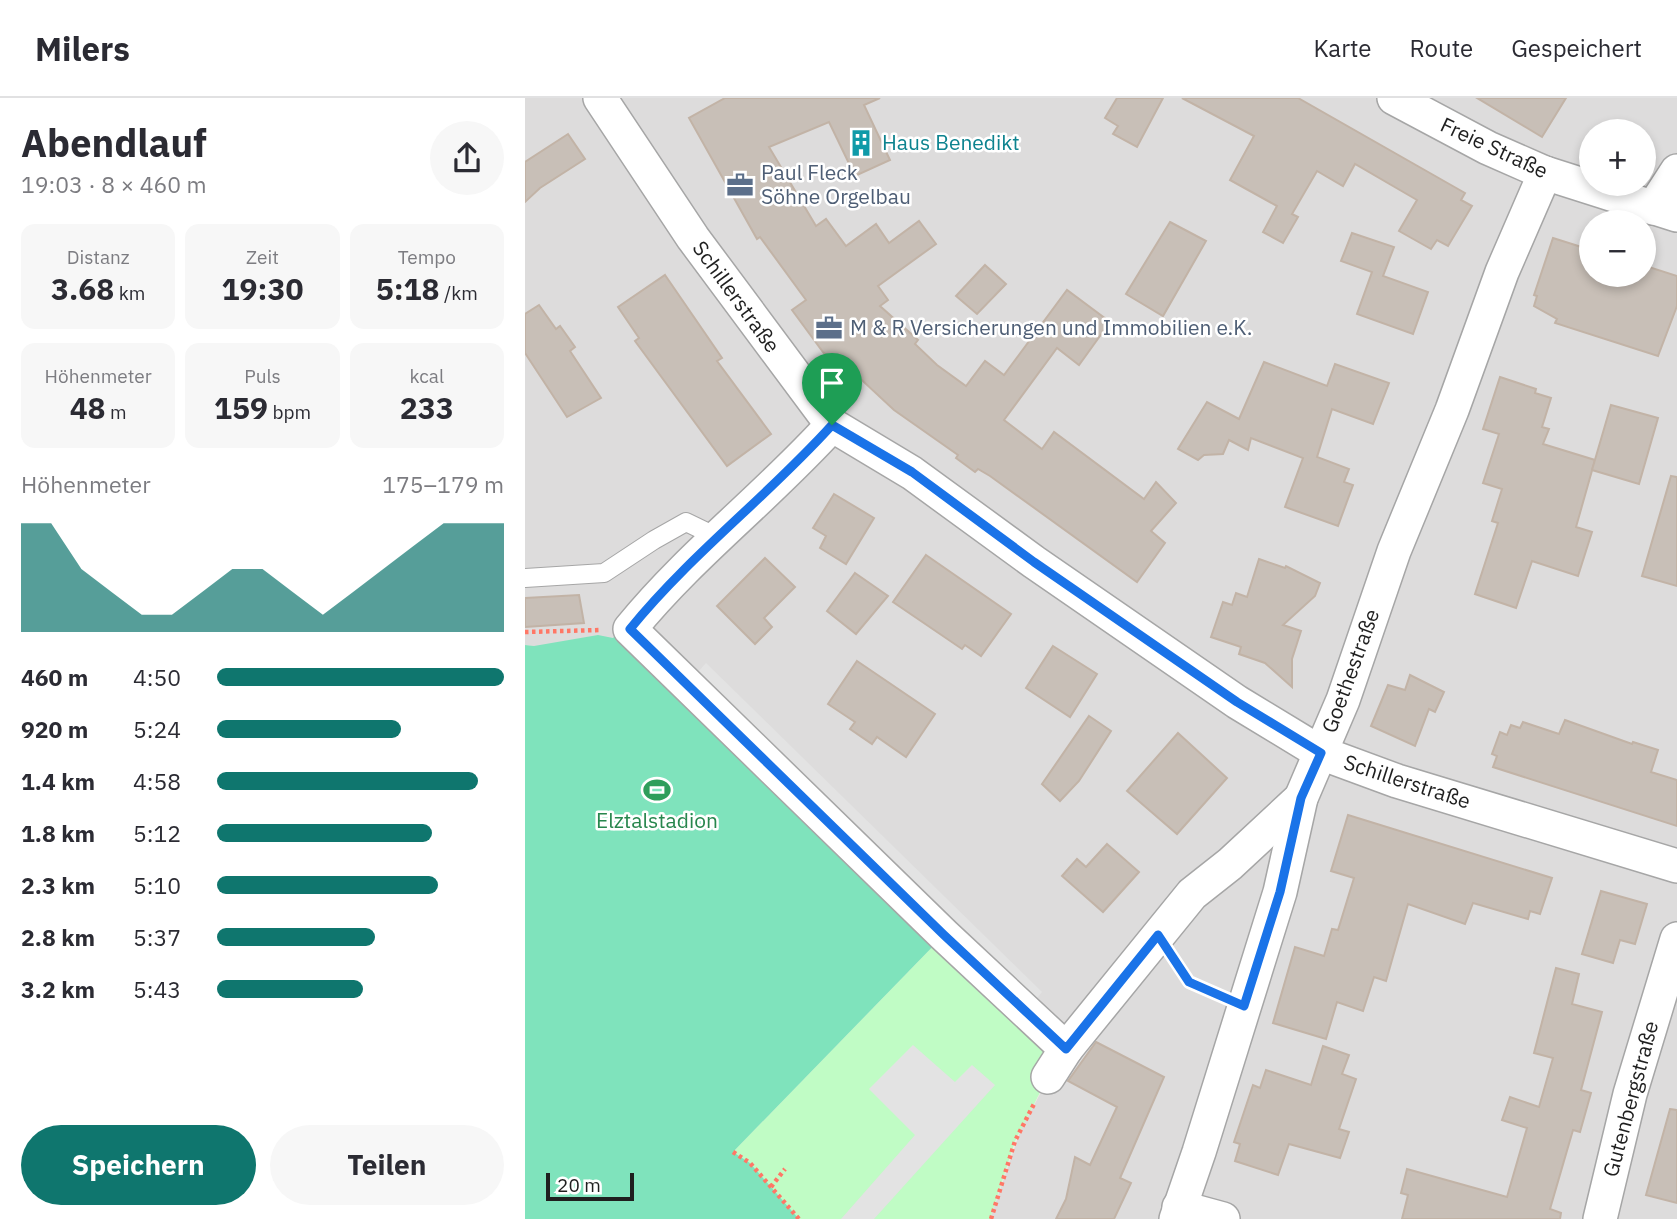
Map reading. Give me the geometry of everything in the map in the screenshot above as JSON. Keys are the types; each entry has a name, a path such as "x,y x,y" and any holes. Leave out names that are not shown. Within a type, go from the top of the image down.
{"street":[{"name":"Schillerstraße","path":"600,98 693,238 832,425 912,472 1034,562 1226,694 1321,753 1397,781 1677,866"},
{"name":"Freie Straße","path":"1394,98 1487,148 1545,173 1665,211"},
{"path":"1665,211 1677,171"},
{"name":"Goethestraße","path":"1177,1213 1199,1152 1280,892 1301,798 1343,700 1394,551 1451,410 1502,272 1545,173"},
{"path":"832,425 801,460 657,596 630,629 944,935 1066,1049"},
{"path":"1048,1077 1066,1049 1192,894 1230,864 1301,798"},
{"name":"Gutenbergstraße","path":"1599,1219 1630,1094 1677,939"},
{"path":"1177,1213 1223,1219"}],"lane":[{"path":"525,578 604,573 654,540 686,523 717,537"}],"path":[{"path":"525,632 630,629"},
{"path":"1158,935 1189,982 1244,1006"},
{"path":"991,1219 1015,1141 1048,1077"},
{"path":"733,1152 750,1163 799,1219"},
{"path":"771,1187 786,1169"}],"shaded area":[{"path":"525,98 1677,98 1677,1219 990,1219 1021,1129 1065,1048 1026,1011 534,646 525,645"},
{"path":"706,663 1042,992 1026,1011 687,684"},
{"path":"913,1045 955,1082 972,1065 995,1085 874,1219 841,1219 915,1135 869,1089"}],"green space":[{"name":"Elztalstadion","path":"617,634 944,935 733,1152 750,1163 799,1219 525,1219 525,645 534,646 598,635 613,638"},
{"path":"944,935 1066,1049 1048,1077 1015,1141 990,1219 799,1219 750,1163 733,1152"}],"building":[{"path":"725,98 880,98 864,105 890,160 855,176 829,122 769,147 816,226 826,219 846,246 876,224 889,243 919,221 936,244 878,286 888,300 880,306 918,340 915,344 937,365 966,386 985,361 1004,375 1067,290 1110,322 1079,365 1057,348 1004,420 1042,449 1054,432 1144,499 1156,482 1176,503 1151,531 1165,543 1137,582 990,476 978,469 975,472 956,458 958,455 894,410 850,369 844,374 823,352 792,310 806,300 760,237 757,239 689,118"},
{"path":"1117,98 1163,98 1137,147 1113,134 1118,126 1105,118"},
{"path":"1182,98 1298,98 1465,193 1461,200 1472,206 1448,246 1437,240 1431,249 1399,231 1417,200 1355,164 1343,186 1317,171 1292,214 1298,217 1283,243 1263,232 1277,206 1230,180 1254,136"},
{"path":"1477,98 1566,98 1542,137"},
{"path":"568,134 585,159 540,188 525,202 525,162"},
{"path":"1170,222 1206,241 1163,316 1126,294"},
{"path":"1352,233 1394,247 1383,276 1428,292 1413,334 1357,314 1372,272 1341,261"},
{"path":"1553,238 1579,246 1579,287 1656,287 1656,269 1677,276 1677,306 1658,356 1555,323 1557,319 1534,306 1537,296 1534,295"},
{"path":"985,265 1006,284 977,314 956,296"},
{"path":"665,275 722,358 717,361 771,434 727,466 635,341 639,338 618,307"},
{"path":"539,305 556,329 560,326 575,347 570,351 601,398 567,417 525,353 525,314"},
{"path":"1264,362 1327,386 1335,364 1389,383 1373,424 1332,409 1317,457 1349,469 1344,482 1353,485 1338,526 1285,507 1303,458 1251,438 1248,450 1229,440 1223,454 1204,455 1198,460 1178,449 1207,402 1239,419"},
{"path":"1500,377 1536,389 1535,393 1551,398 1542,427 1549,429 1543,444 1595,460 1576,527 1592,532 1578,576 1532,561 1516,608 1475,594 1498,523 1492,521 1502,489 1483,483 1499,434 1483,429"},
{"path":"1611,405 1658,418 1639,484 1592,470"},
{"path":"1671,476 1677,477 1677,586 1642,576"},
{"path":"834,494 874,518 846,564 820,548 826,536 813,528"},
{"path":"926,555 1011,614 981,656 965,645 962,649 893,602"},
{"path":"765,558 795,587 764,618 772,627 755,644 717,606"},
{"path":"1259,559 1285,568 1286,566 1320,583 1315,596 1283,625 1301,631 1292,659 1292,687 1265,663 1239,654 1241,647 1211,637 1223,602 1232,605 1236,593 1247,597"},
{"path":"855,573 888,596 856,634 827,611"},
{"path":"579,595 584,623 525,627 525,598"},
{"path":"1053,646 1097,674 1070,717 1026,688"},
{"path":"857,661 935,714 906,757 877,737 872,744 850,729 855,722 828,704"},
{"path":"1410,675 1444,692 1435,712 1429,709 1415,746 1371,726 1388,685 1405,690"},
{"path":"1089,716 1111,731 1079,781 1060,801 1042,784"},
{"path":"1565,720 1632,744 1633,742 1658,750 1651,772 1677,780 1677,826 1493,767 1497,756 1492,754 1500,732 1507,735 1511,725 1520,728 1523,722 1559,734"},
{"path":"1178,733 1227,778 1177,834 1127,791"},
{"path":"1348,815 1552,878 1540,914 1530,911 1528,919 1473,903 1465,924 1408,904 1386,981 1374,977 1363,1011 1337,1002 1326,1039 1273,1023 1295,947 1324,956 1332,929 1338,930 1354,878 1331,871"},
{"path":"1107,844 1139,872 1103,912 1062,876 1077,859 1086,867"},
{"path":"1601,891 1647,904 1635,944 1620,940 1613,963 1582,954"},
{"path":"1556,968 1579,974 1572,1004 1602,1012 1581,1090 1591,1093 1580,1132 1573,1130 1550,1209 1561,1213 1560,1219 1402,1219 1408,1195 1401,1193 1407,1169 1507,1197 1527,1128 1502,1120 1510,1097 1539,1107 1553,1058 1534,1053"},
{"path":"1096,1042 1164,1077 1120,1178 1131,1183 1114,1219 1056,1219 1066,1199 1075,1157 1090,1165 1117,1107 1068,1081"},
{"path":"1323,1046 1349,1055 1342,1074 1356,1079 1339,1129 1349,1132 1340,1158 1289,1144 1278,1175 1235,1161 1240,1144 1234,1142 1253,1085 1260,1088 1266,1070 1311,1085"},
{"path":"1670,1109 1677,1110 1677,1203 1646,1195"}],"place":[{"name":"Haus Benedikt","path":"861,143"},
{"name":"Paul Fleck Söhne Orgelbau","path":"740,185"},
{"name":"M & R Versicherungen und Immobilien e.K.","path":"829,328"},
{"name":"Elztalstadion","path":"657,790"}],"route":[{"path":"832,425 912,472 1034,562 1237,702 1321,753 1301,798 1280,892 1244,1006 1189,982 1158,935 1066,1049 944,935 630,629 657,596 801,460 832,425"}]}
